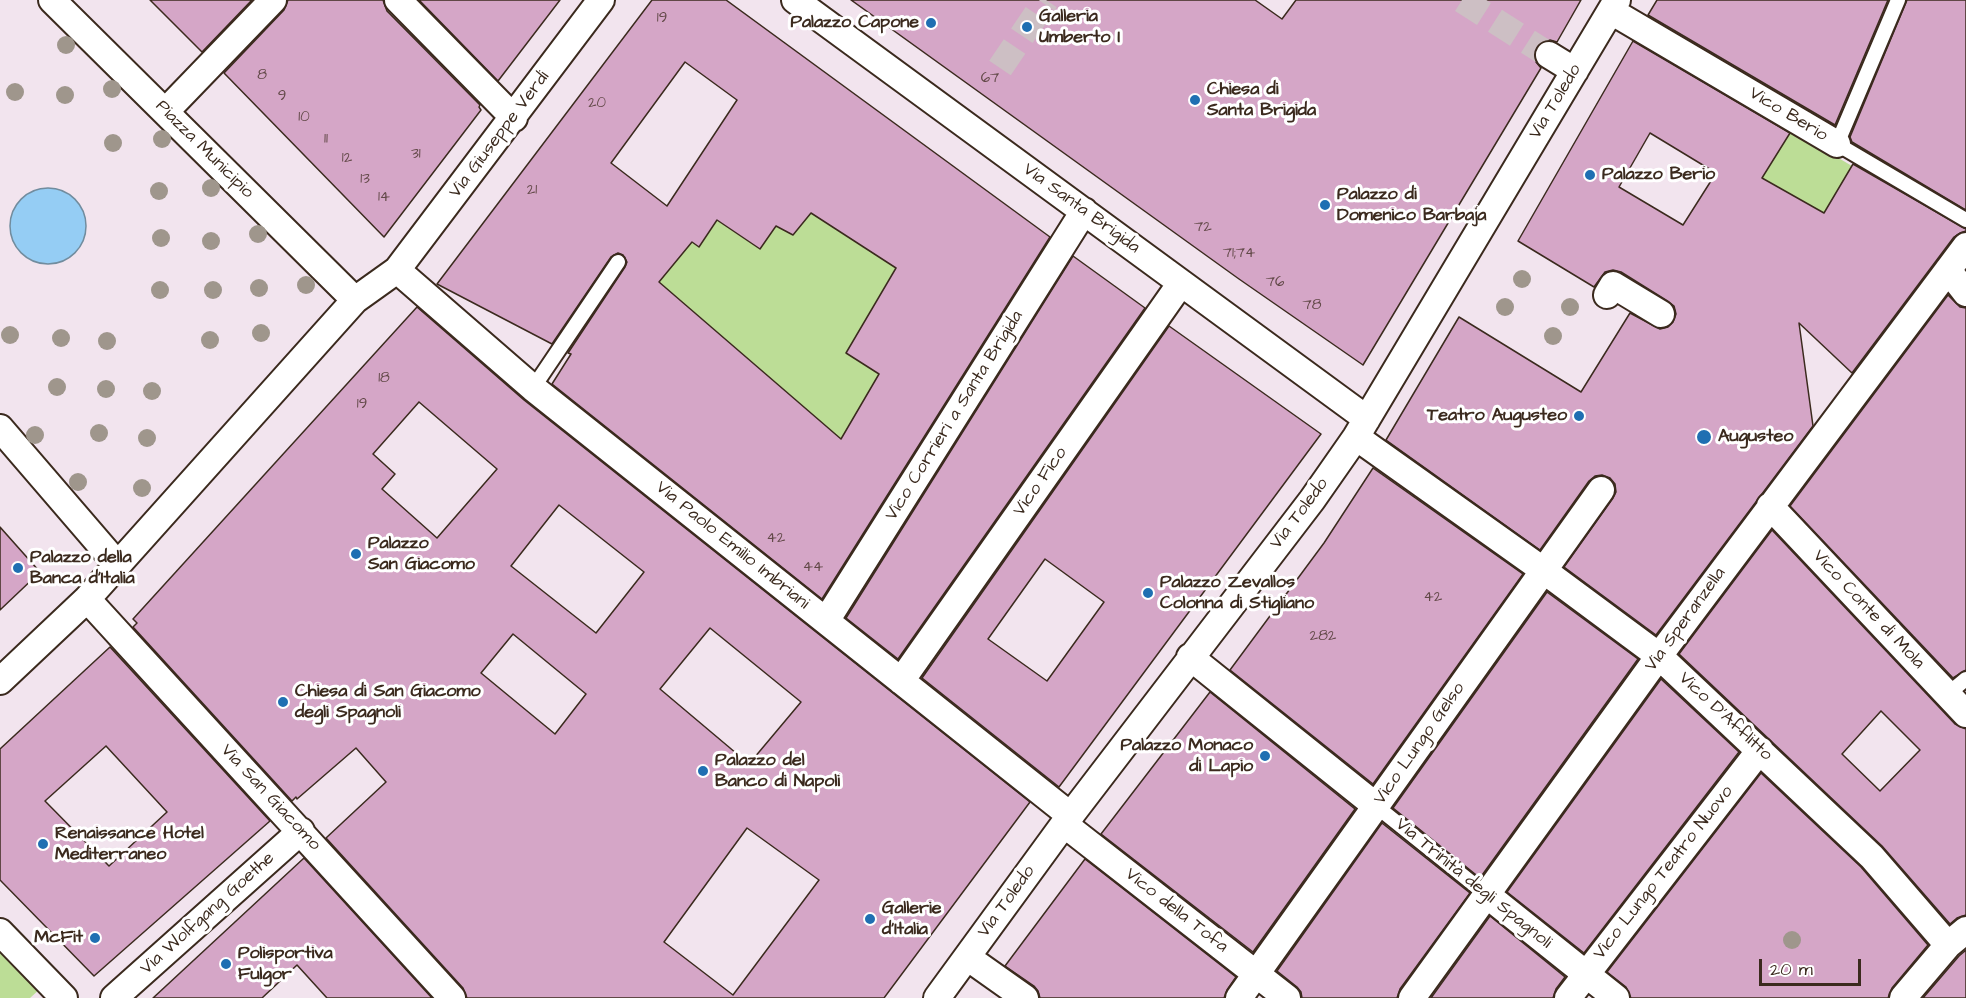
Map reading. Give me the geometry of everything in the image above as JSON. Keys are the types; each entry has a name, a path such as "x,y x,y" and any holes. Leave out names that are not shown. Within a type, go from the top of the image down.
{"street":[{"name":"Piazza Municipio","path":"52,0 355,300"},
{"path":"165,112 273,0"},
{"path":"398,0 514,118"},
{"name":"Via Giuseppe Verdi","path":"397,270 601,0"},
{"name":"Via Santa Brigida","path":"795,0 1181,283 1361,428"},
{"name":"Vico Berio","path":"1614,5 1837,144"},
{"name":"Via Toledo","path":"938,998 1067,820 1312,500 1361,428 1614,5"},
{"path":"1549,55 1575,71"},
{"name":"Vico Corrieri a Santa Brigida","path":"826,621 1084,211"},
{"name":"Via Speranzella","path":"1412,998 1659,656 1966,246"},
{"path":"0,681 87,599 355,300 397,270"},
{"name":"Via Paolo Emilio Imbriani","path":"397,270 533,388 901,681 1067,820"},
{"path":"1948,270 1966,293"},
{"name":"Vico Fico","path":"901,681 1181,283"},
{"path":"1607,295 1613,285 1662,314"},
{"path":"0,428 117,564"},
{"name":"Vico D'Afflitto","path":"1361,428 1659,656 1957,938"},
{"name":"Vico Lungo Gelso","path":"1239,998 1601,490"},
{"name":"Vico Conte di Mola","path":"1770,506 1957,687 1966,714"},
{"name":"Via San Giacomo","path":"87,599 452,998"},
{"name":"Via Trinità degli Spagnoli","path":"1190,657 1376,806"},
{"name":"Vico Lungo Teatro Nuovo","path":"1568,998 1760,750"},
{"name":"Vico della Tofa","path":"1067,820 1287,998"},
{"name":"Via Wolfgang Goethe","path":"114,998 301,831"},
{"name":"Via Trinità degli Spagnoli","path":"1487,895 1616,998"},
{"path":"0,933 64,998"},
{"path":"1903,998 1957,938"},
{"path":"967,957 1025,998"}],"lane":[{"path":"1837,144 1899,0"},
{"name":"Vico Berio","path":"1837,144 1966,220"},
{"path":"533,388 618,262"},
{"name":"Via Trinità degli Spagnoli","path":"1376,806 1487,895"}],"green space":[{"path":"1791,130 1852,166 1824,213 1762,178"},
{"path":"811,213 886,261 909,245 846,353 879,374 841,439 659,282 678,259 686,237 699,247 717,220 760,249 776,226 793,235"},
{"path":"0,944 41,988 30,998 0,998"}],"water":[{"path":"48,188 63,191 75,199 83,211 86,226 83,241 75,253 63,261 48,264 33,261 21,253 13,241 10,226 13,211 21,199 33,191"}],"building":[{"path":"150,0 252,0 202,52"},
{"path":"288,0 383,0 387,11 480,105 481,110 384,237 224,73 284,10"},
{"path":"419,0 560,0 498,81"},
{"path":"652,0 726,0 1050,237 822,599 552,384 571,354 568,353 625,267 627,262 623,255 618,253 611,257 552,344 437,284","holes":["685,62 737,100 667,206 611,163","811,213 896,268 846,353 879,374 841,439 659,282 692,242 699,247 717,220 760,249 776,226 793,235"]},
{"path":"851,0 1255,0 1282,19 1296,0 1581,0 1557,42 1550,40 1542,42 1536,48 1534,54 1536,62 1541,68 1363,365 1239,279"},
{"path":"1657,0 1888,0 1835,125 1648,15"},
{"path":"1907,0 1966,0 1966,210 1852,142 1850,137"},
{"path":"1633,41 1790,133 1762,178 1824,213 1853,164 1966,229 1954,237 1852,373 1799,323 1813,426 1656,635 1564,567 1613,498 1616,492 1615,484 1610,478 1602,475 1595,476 1589,481 1540,550 1386,440 1459,317 1581,392 1630,313 1660,329 1668,327 1673,322 1676,314 1674,306 1621,272 1613,270 1605,272 1594,287 1518,241","holes":["1650,133 1716,173 1683,225 1619,187"]},
{"path":"1073,256 1145,308 898,659 846,618"},
{"path":"1948,295 1960,307 1966,308 1966,670 1953,678 1790,506"},
{"path":"417,307 524,400 1030,802 884,998 467,998 463,988 326,838 386,782 356,748 292,801 133,627 137,623 133,619","holes":["419,402 497,469 437,538 382,489 395,474 373,454","559,505 644,572 596,633 511,566","710,628 801,702 749,764 660,689","513,634 586,694 555,734 481,673","747,828 819,880 733,995 664,942"]},
{"name":"Palazzo Zevallos Colonna di Stigliano","path":"1169,326 1321,434 1059,787 922,678","holes":["1045,559 1104,602 1047,681 988,639"]},
{"path":"1373,468 1523,574 1373,784 1230,670 1324,543"},
{"name":"Palazzo della Banca d'Italia","path":"0,527 40,572 0,610"},
{"path":"1772,530 1955,724 1966,729 1966,915 1950,924 1882,846 1679,654","holes":["1881,711 1920,750 1880,791 1842,754"]},
{"path":"1547,592 1638,659 1480,878 1393,808"},
{"path":"110,647 270,821 94,976 0,880 0,749","holes":["106,746 167,812 109,866 45,801"]},
{"path":"1661,679 1739,752 1584,953 1507,892"},
{"path":"1210,692 1355,809 1253,952 1101,834"},
{"path":"1761,773 1861,867 1928,945 1892,988 1888,998 1631,998 1626,987 1607,972"},
{"path":"1382,823 1470,893 1400,989 1397,998 1302,998 1297,987 1277,971"},
{"path":"304,858 432,998 327,998 297,965 262,998 153,998"},
{"path":"1085,859 1236,977 1224,998 1040,998 1034,986 1005,966"},
{"path":"1490,916 1565,977 1556,989 1553,998 1431,998"},
{"path":"1966,950 1966,998 1923,998 1959,956"}],"tunnel":[{"path":"1000,68 1046,0"},
{"path":"1462,0 1549,55"}],"place":[{"name":"Palazzo Capone","path":"931,23"},
{"name":"Galleria Umberto I","path":"1027,27"},
{"name":"Chiesa di Santa Brigida","path":"1195,100"},
{"name":"Palazzo Berio","path":"1590,175"},
{"name":"Palazzo di Domenico Barbaja","path":"1325,205"},
{"name":"Teatro Augusteo","path":"1579,416"},
{"name":"Augusteo","path":"1704,437"},
{"name":"Palazzo San Giacomo","path":"356,554"},
{"name":"Palazzo della Banca d'Italia","path":"18,568"},
{"name":"Palazzo Zevallos Colonna di Stigliano","path":"1148,593"},
{"name":"Chiesa di San Giacomo degli Spagnoli","path":"283,702"},
{"name":"Palazzo Monaco di Lapio","path":"1265,756"},
{"name":"Palazzo del Banco di Napoli","path":"703,771"},
{"name":"Renaissance Hotel Mediterraneo","path":"43,844"},
{"name":"Gallerie d'Italia","path":"870,919"},
{"name":"McFit","path":"95,938"},
{"name":"Polisportiva Fulgor","path":"226,964"}]}
